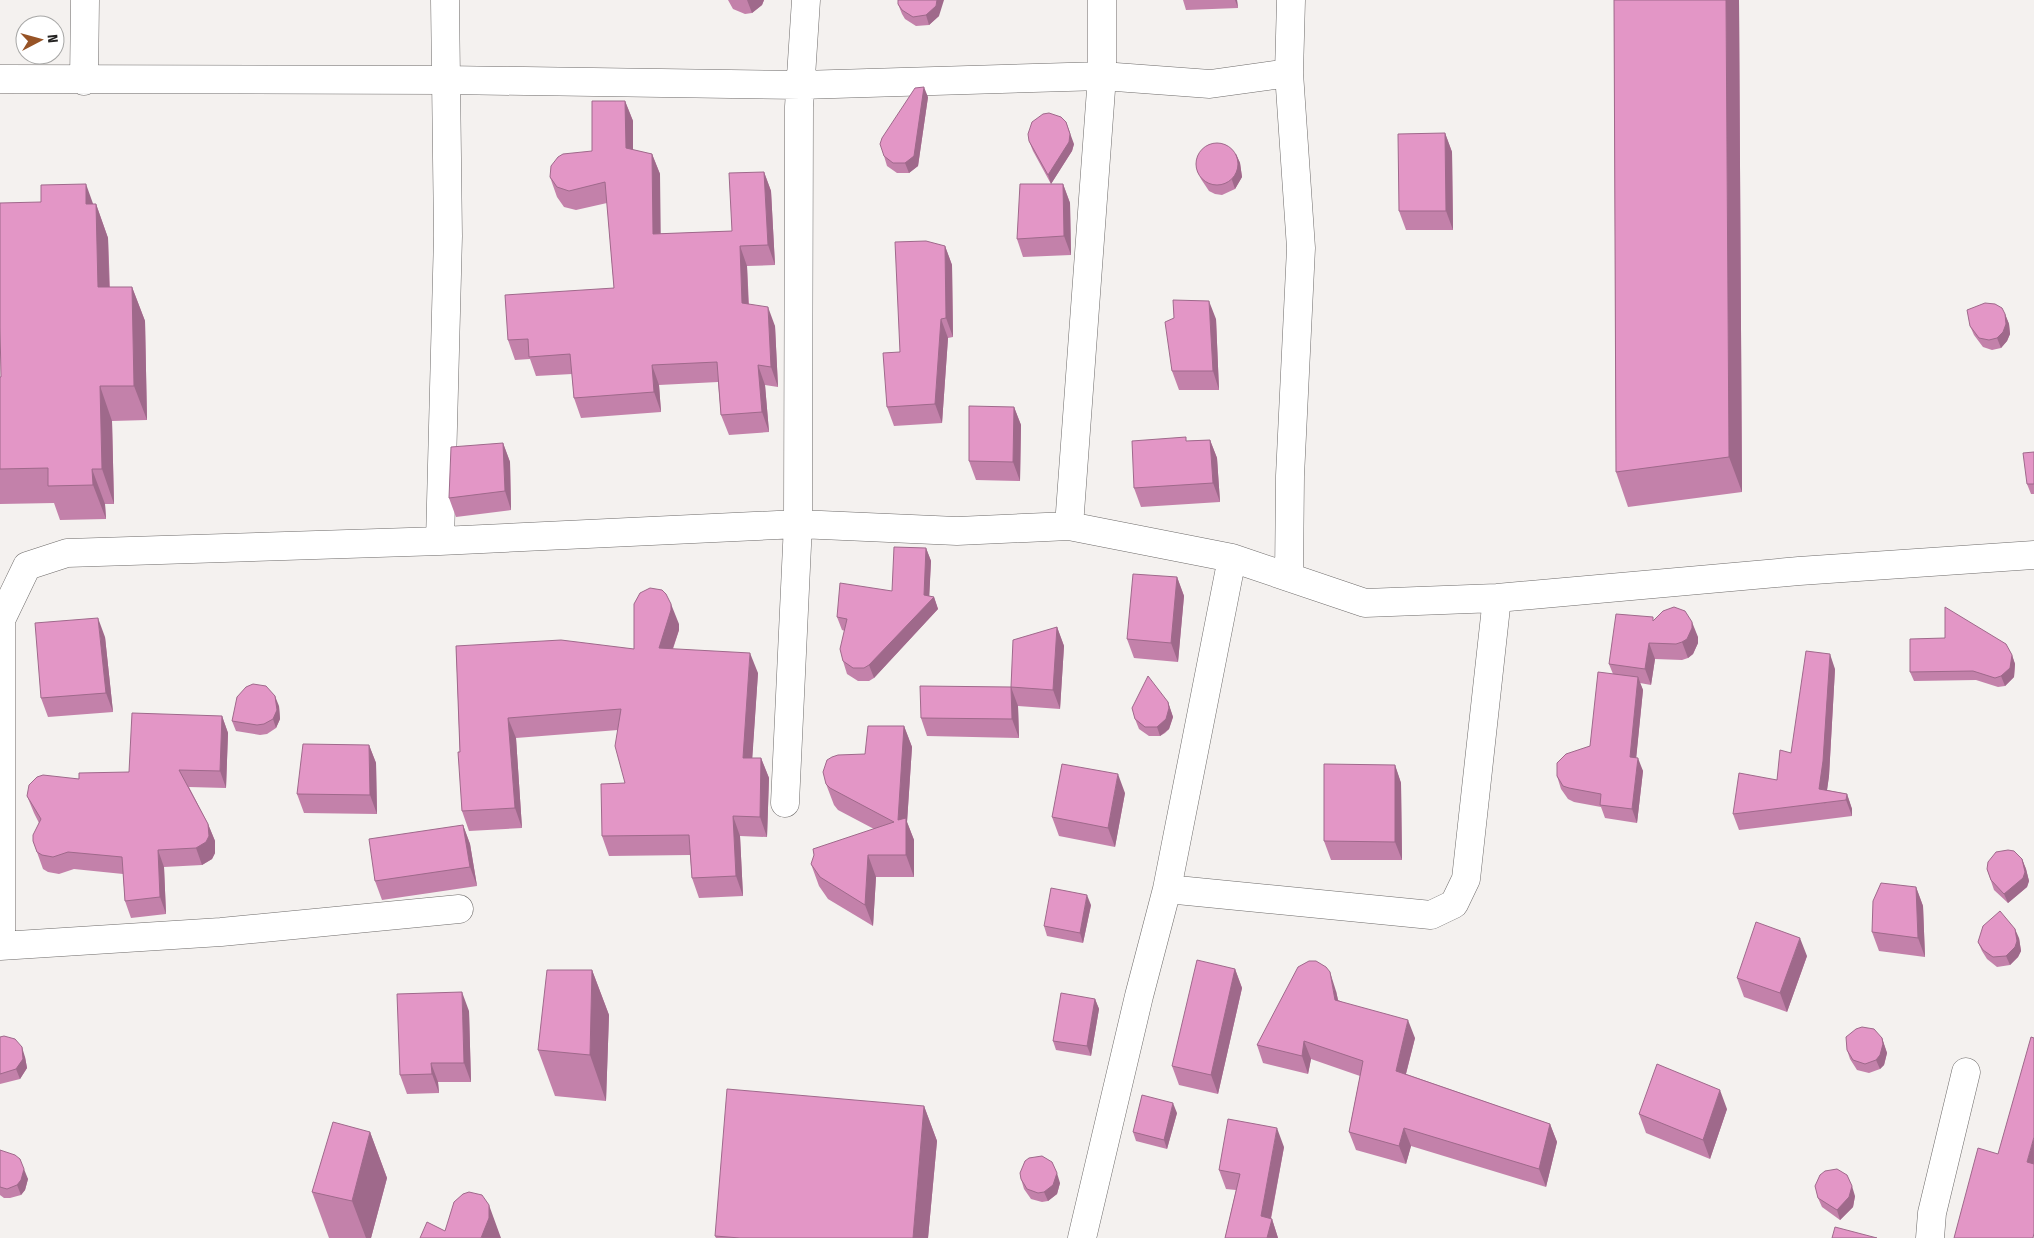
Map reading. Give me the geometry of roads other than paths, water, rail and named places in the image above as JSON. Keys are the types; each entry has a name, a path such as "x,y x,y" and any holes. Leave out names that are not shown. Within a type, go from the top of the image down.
{"street":[{"path":"84,80 85,0"},
{"path":"440,542 448,236 445,0"},
{"path":"785,803 798,524 799,107 806,0"},
{"path":"1069,526 1102,76 1102,0"},
{"path":"1289,577 1290,476 1301,248 1289,73 1291,0"},
{"path":"0,79 446,80 801,85 1102,76 1210,84 1289,73"},
{"path":"459,909 221,932 0,946 1,620 27,566 67,553 440,542 798,524 957,531 1069,526 1232,558 1365,603 1496,598 1799,571 2034,555"},
{"path":"1082,1238 1139,996 1167,889 1232,558"},
{"path":"1167,889 1431,915 1454,904 1466,879 1496,598"},
{"path":"1930,1238 1932,1213 1966,1072"}]}
